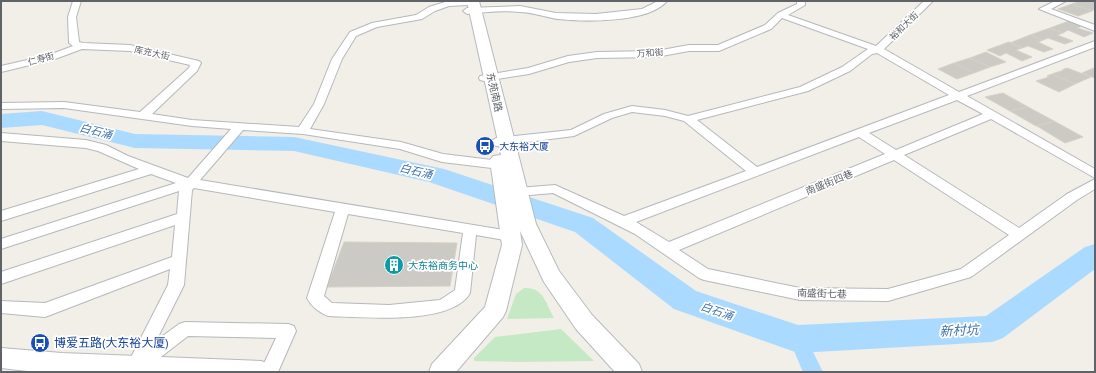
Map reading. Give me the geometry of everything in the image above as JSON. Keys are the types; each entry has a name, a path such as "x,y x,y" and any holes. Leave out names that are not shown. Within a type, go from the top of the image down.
{"street":[{"path":"77,1 72,17 73,34 74,43 81,46"},
{"path":"303,131 319,104 336,59 353,34 376,25 419,17 448,4 520,9 557,16 586,17 628,15 654,8 663,1"},
{"name":"万和街","path":"488,77 529,71 568,59 597,55 656,54 689,48 719,48 768,27 781,15 801,5 801,1"},
{"name":"裕和大街","path":"688,119 804,89 846,69 869,52 878,50 929,1"},
{"path":"1062,1 1043,9 1095,28"},
{"name":"东苑南路","path":"469,5 488,77 509,180"},
{"path":"781,15 878,50 1095,174"},
{"path":"623,222 1095,44"},
{"name":"仁寿街","path":"1,69 52,57 81,46"},
{"name":"库充大街","path":"81,46 130,48 196,63 193,69 143,116"},
{"name":"南盛街七巷","path":"1,106 64,105 192,123 236,131 303,131 401,146 509,180 555,190 640,230 704,274 800,294 888,295 966,273 1095,183"},
{"path":"501,141 574,133 608,116 632,109 665,113 688,119 755,172"},
{"name":"南盛街四巷","path":"667,249 992,115"},
{"path":"135,367 176,285 186,189 236,131"},
{"path":"859,132 1020,234"},
{"path":"1,137 86,144 102,148 151,170 191,183 470,230 516,230"},
{"name":"东苑南路","path":"501,141 509,180"},
{"path":"1,216 151,170"},
{"path":"441,372 495,311 516,230 509,180"},
{"path":"1,244 191,183"},
{"path":"343,209 314,298 328,309 389,312 443,306 462,293 470,230"},
{"path":"1,278 183,217"},
{"path":"516,230 584,322 630,372"},
{"path":"1,307 45,310 179,260"},
{"path":"135,367 185,329 288,331 269,372"},
{"path":"1,358 62,364 261,372"}],"green space":[{"path":"524,288 536,290 544,297 554,318 507,319 516,294"},
{"path":"561,329 594,361 474,361 474,358 495,337"}],"building":[{"path":"1080,1 1095,2 1095,9 1092,11 1072,4"},
{"path":"1072,4 1092,11 1078,16 1058,9"},
{"path":"1069,21 1082,26 1077,28 1093,33 1084,37 1068,30 1063,33 1050,28"},
{"path":"1050,28 1063,33 1057,35 1073,41 1065,44 1048,38 1043,40 1030,35"},
{"path":"1030,35 1043,40 1038,42 1053,49 1044,52 1028,46 1022,48 1010,43"},
{"path":"1009,42 1022,48 1016,50 1032,57 1022,61 1006,53 1000,56 987,50"},
{"path":"986,52 1006,62 990,67 970,58"},
{"path":"970,58 990,67 974,73 954,63"},
{"path":"954,63 974,73 957,79 938,69"},
{"path":"1067,68 1091,77 1075,84 1052,74"},
{"path":"1094,68 1095,78 1082,73"},
{"path":"1052,74 1075,84 1059,92 1036,81 1049,77 1047,76"},
{"path":"1003,93 1028,107 1010,111 985,97"},
{"path":"1028,107 1054,121 1036,126 1010,111"},
{"path":"1054,121 1083,137 1065,143 1037,126"},
{"name":"大东裕商务中心","path":"344,242 457,243 450,286 327,287"}],"waterway":[{"name":"白石涌","path":"1,121 42,118 135,141 294,144 435,175 584,225 685,300 798,339 992,329 1095,254"},
{"path":"798,339 813,372"}],"place":[{"name":"大东裕大厦","path":"485,146"},
{"name":"大东裕商务中心","path":"394,265"},
{"name":"博爱五路(大东裕大厦)","path":"40,343"}],"water label":[{"name":"新村坑","path":"959,330"}]}
